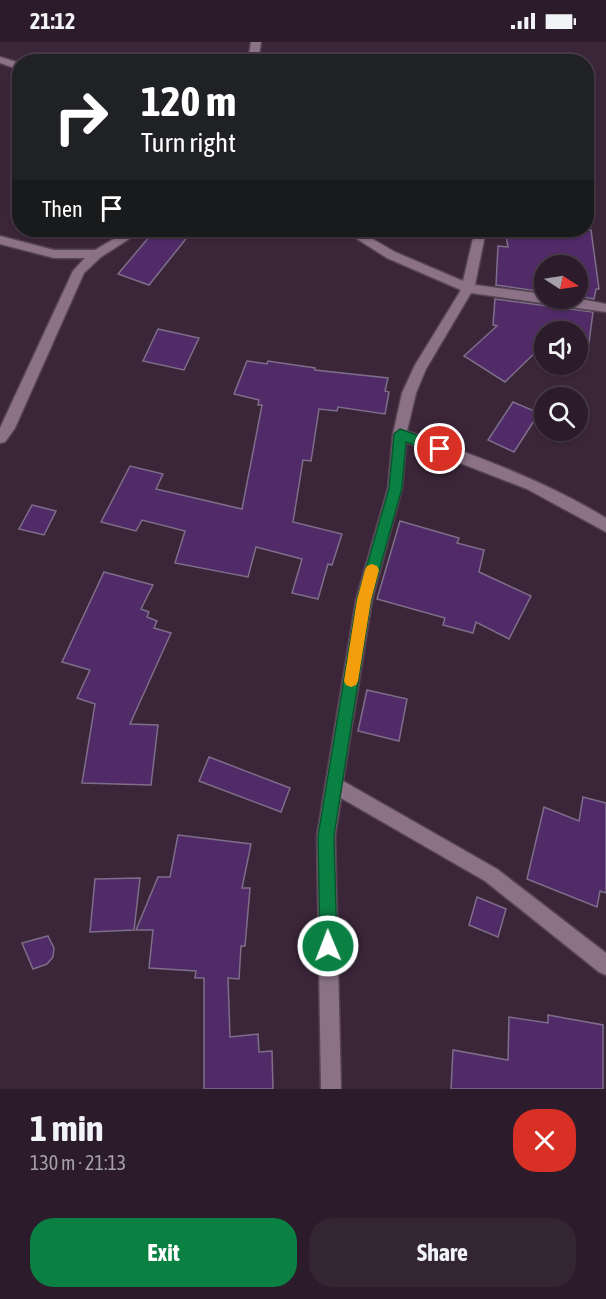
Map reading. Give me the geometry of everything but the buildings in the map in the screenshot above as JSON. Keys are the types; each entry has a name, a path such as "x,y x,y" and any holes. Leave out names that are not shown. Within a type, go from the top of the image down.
{"street":[{"path":"0,438 8,428 77,274 96,254 125,237"},
{"path":"360,237 391,255 468,288 534,297"},
{"path":"330,1089 326,836 364,600 395,488 400,434 409,393 420,368 468,288 479,237"},
{"path":"0,240 54,254 96,254"},
{"path":"54,254 77,274"},
{"path":"588,305 606,308"},
{"path":"400,434 500,471 591,516 606,526"},
{"path":"334,785 491,875 606,965"}],"slow traffic":[{"path":"351,681 364,600 372,570"}],"route":[{"path":"328,946 326,836 364,600 395,488 400,434 440,449"}]}
